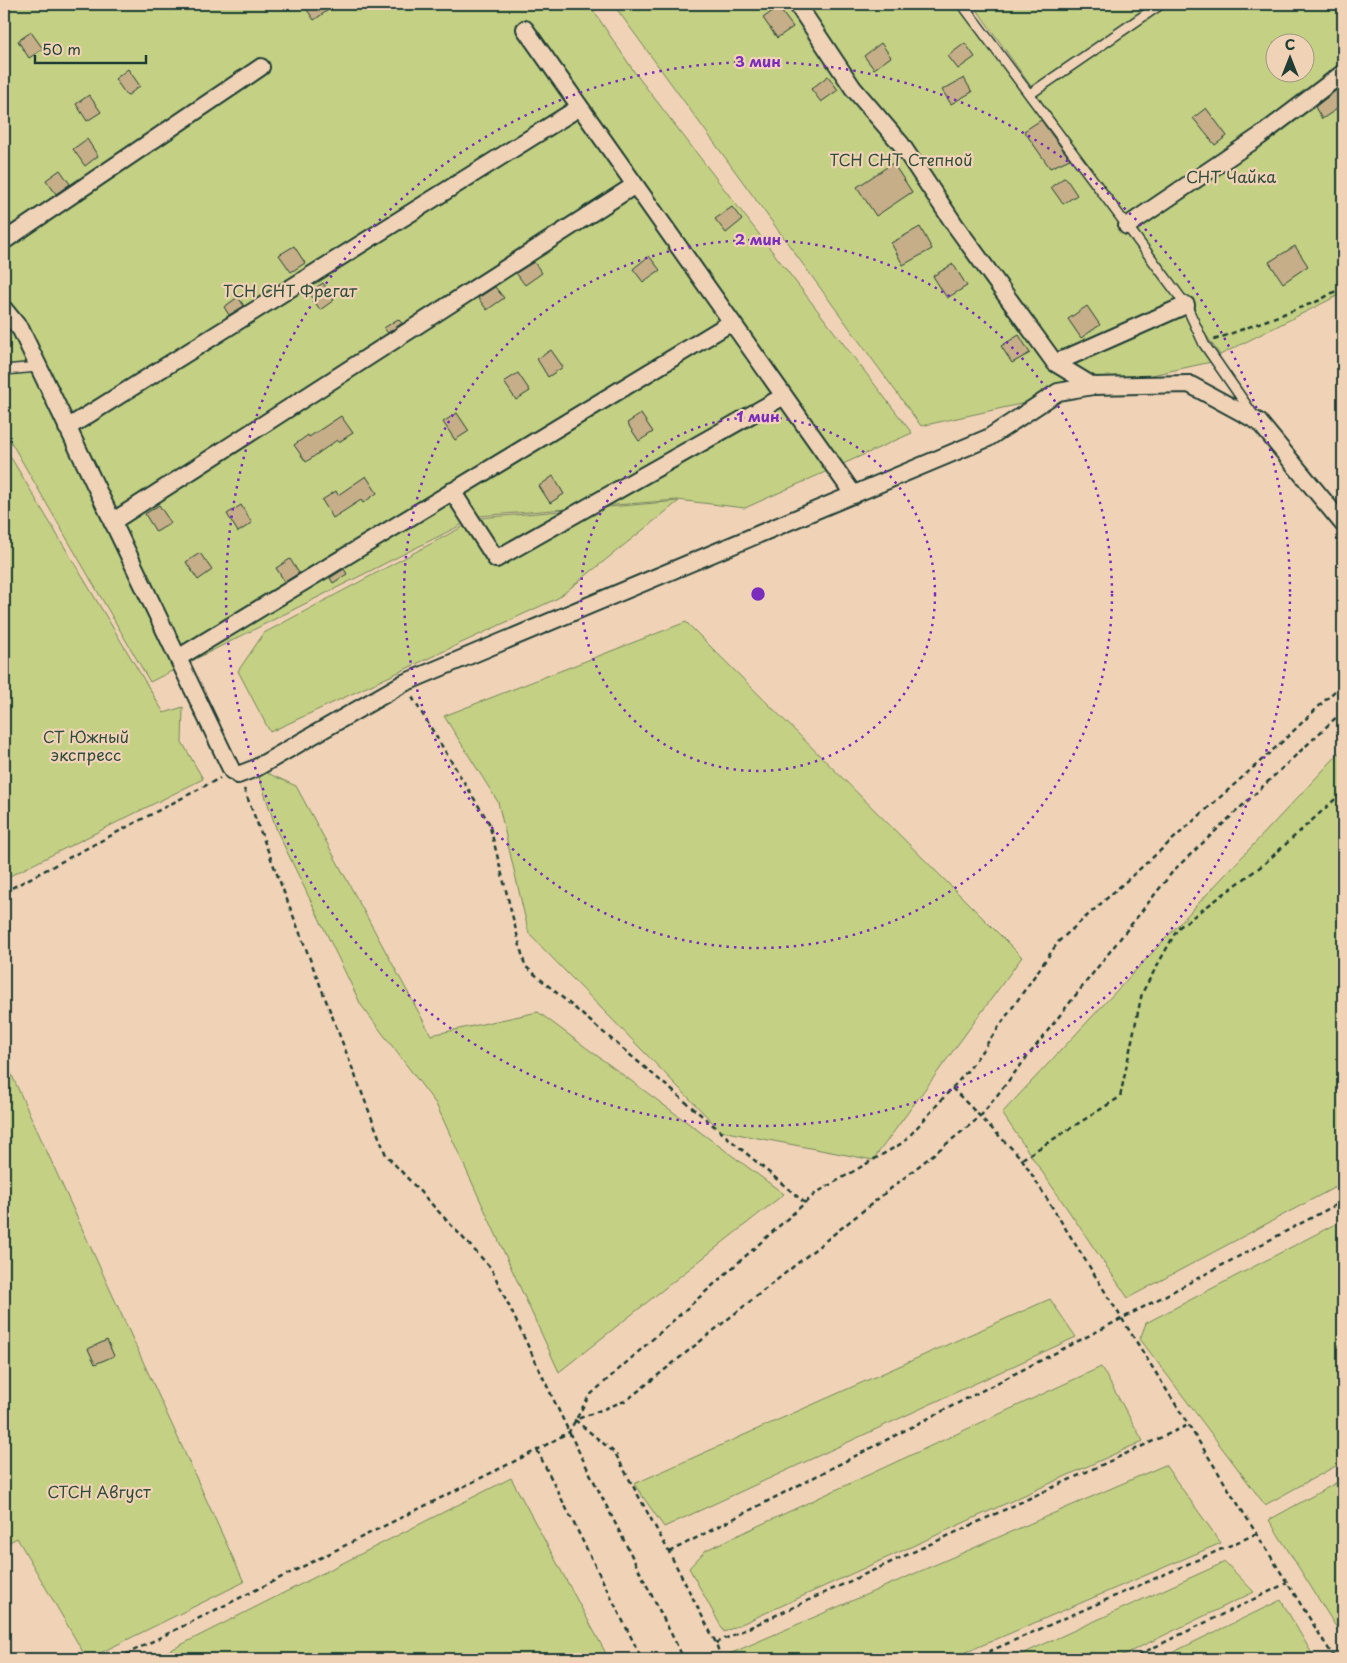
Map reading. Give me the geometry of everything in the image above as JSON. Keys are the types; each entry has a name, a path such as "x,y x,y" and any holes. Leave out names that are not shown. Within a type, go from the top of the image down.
{"street":[{"path":"797,4 853,88 901,144 955,225 1055,363 1093,386"},
{"path":"525,29 854,495"},
{"path":"4,241 261,67"},
{"path":"1127,226 1260,136 1343,73"},
{"path":"68,428 580,107"},
{"path":"112,522 635,185"},
{"path":"1055,363 1186,305"},
{"path":"4,309 21,330 112,522 235,773 256,768 404,683 988,438 1058,392 1093,386 1188,384 1259,422 1343,524"},
{"path":"178,658 732,322"},
{"path":"452,491 496,559 784,396"}],"lane":[{"path":"962,4 1186,305 1204,344 1259,422"},
{"path":"1030,94 1161,4"},
{"path":"4,370 38,367"}],"path":[{"path":"1204,344 1318,301 1343,287"},
{"path":"404,683 489,823 525,966 805,1203"},
{"path":"117,1659 537,1450 568,1432 589,1396 816,1193 904,1142 970,1068 1059,941 1284,742 1343,683"},
{"path":"575,1420 627,1400 980,1117 1174,870 1343,711"},
{"path":"4,892 235,773 386,1155 491,1268 568,1432 684,1659"},
{"path":"1022,1159 1120,1097 1142,994 1178,928 1264,864 1343,792"},
{"path":"952,1088 1022,1159 1335,1659"},
{"path":"669,1552 1122,1319 1343,1201"},
{"path":"575,1420 615,1453 669,1552 716,1644 721,1659"},
{"path":"716,1644 1188,1425"},
{"path":"537,1450 642,1659"},
{"path":"972,1659 1256,1534"},
{"path":"1130,1659 1287,1583"}],"green space":[{"name":"ТСН СНТ Фрегат","path":"4,4 589,4 635,73 912,433 745,508 677,500 479,516 150,682 4,430"},
{"name":"ТСН СНТ Степной","path":"613,4 963,4 1220,360 921,426"},
{"name":"СНТ Чайка","path":"973,4 1343,4 1343,293 1220,355"},
{"name":"СТ Южный экспресс","path":"4,446 164,713 183,707 182,742 203,779 4,879"},
{"path":"679,501 558,598 270,732 238,671 264,633 479,518"},
{"path":"686,622 1022,957 873,1160 721,1131 529,934 498,802 444,716"},
{"path":"1343,749 1343,1183 1128,1298 1002,1113"},
{"path":"256,768 296,786 431,1035 538,1012 784,1194 559,1372 436,1104 361,1005 277,831"},
{"name":"СТСН Август","path":"4,1058 244,1582 88,1659 17,1538 4,1545"},
{"path":"1343,1220 1343,1462 1265,1505 1140,1339 1146,1323"},
{"path":"1050,1299 1076,1337 664,1527 634,1484"},
{"path":"1101,1367 1143,1441 724,1632 689,1568 706,1550"},
{"path":"1165,1465 1221,1543 950,1659 730,1659 727,1655"},
{"path":"511,1478 609,1659 153,1659"},
{"path":"1343,1479 1343,1638 1269,1520"},
{"path":"1225,1562 1254,1592 1115,1659 1011,1659"},
{"path":"1281,1600 1315,1659 1159,1659"}],"building":[{"path":"303,4 337,4 314,20"},
{"path":"778,7 793,27 777,38 763,18"},
{"path":"31,32 43,49 29,58 18,41"},
{"path":"881,43 891,57 874,69 864,56"},
{"path":"965,43 975,57 958,69 948,56"},
{"path":"128,69 140,86 127,96 115,79"},
{"path":"828,76 838,90 821,102 811,89"},
{"path":"964,78 972,92 951,104 942,90"},
{"path":"1343,85 1343,105 1322,119 1315,107"},
{"path":"89,95 101,112 87,121 76,104"},
{"path":"1206,108 1227,136 1215,145 1193,118"},
{"path":"1041,120 1070,159 1050,168 1024,131"},
{"path":"87,139 98,156 85,166 73,149"},
{"path":"893,163 912,192 876,216 857,187"},
{"path":"60,170 70,184 56,194 46,180"},
{"path":"1065,177 1077,195 1063,204 1051,187"},
{"path":"732,207 742,220 726,233 715,219"},
{"path":"920,227 932,249 903,265 891,243"},
{"path":"294,246 305,263 291,272 279,255"},
{"path":"1295,246 1308,266 1283,283 1269,262"},
{"path":"649,256 660,270 643,282 633,269"},
{"path":"534,262 542,273 525,285 516,273"},
{"path":"953,264 967,286 947,298 933,276"},
{"path":"323,283 334,300 320,310 309,292"},
{"path":"495,287 504,298 487,310 478,298"},
{"path":"238,297 244,306 229,315 224,307"},
{"path":"1087,306 1100,325 1081,338 1068,319"},
{"path":"398,319 402,323 388,333 384,328"},
{"path":"1019,335 1030,353 1012,363 1001,346"},
{"path":"551,350 563,367 548,377 537,359"},
{"path":"518,373 530,391 516,400 504,382"},
{"path":"457,413 469,431 455,440 443,422"},
{"path":"641,414 653,432 639,441 627,423"},
{"path":"341,416 353,433 339,442 337,440 306,462 294,445"},
{"path":"366,476 377,493 363,503 361,500 333,518 322,500 336,491 338,495"},
{"path":"553,476 564,494 550,503 539,486"},
{"path":"159,505 171,523 156,532 145,514"},
{"path":"241,505 252,523 238,532 227,514"},
{"path":"200,553 212,570 198,580 186,562"},
{"path":"290,559 299,573 285,582 276,568"},
{"path":"344,569 347,574 333,583 330,578"},
{"path":"107,1340 114,1356 95,1364 88,1349"}]}
